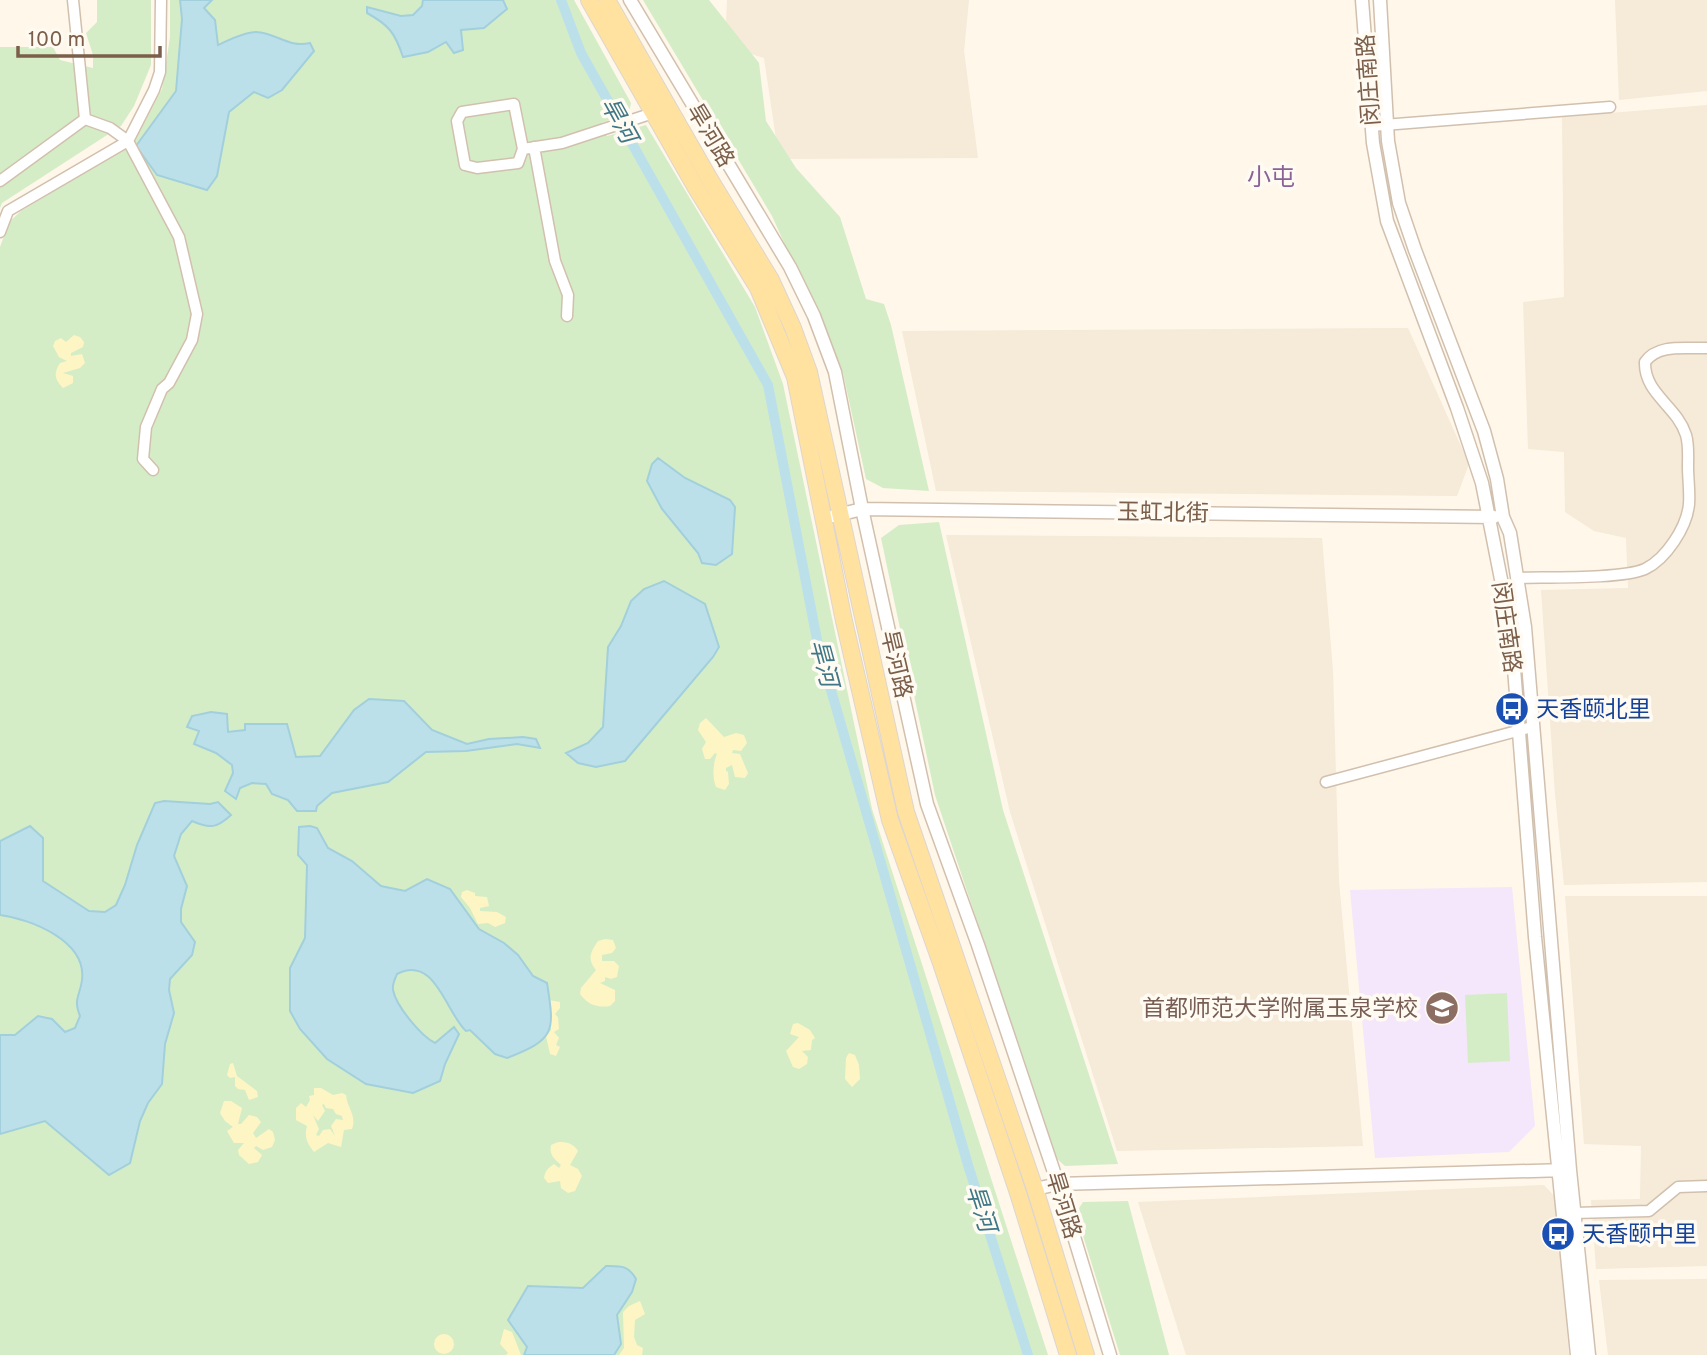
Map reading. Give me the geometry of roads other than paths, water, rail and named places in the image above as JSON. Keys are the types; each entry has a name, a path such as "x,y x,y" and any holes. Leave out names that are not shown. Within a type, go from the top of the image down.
{"main road":[{"name":"旱河路","path":"589,0 648,115 758,288 795,377 844,621 890,820 942,963 1068,1355"},
{"name":"旱河路","path":"607,0 771,280 793,328 816,396 906,812 1035,1189 1086,1355"}],"street":[{"path":"73,0 85,119"},
{"path":"0,232 8,211 128,141 154,90 160,72 161,0"},
{"name":"旱河路","path":"630,0 790,267 814,316 835,372 862,509 927,804 978,945 1058,1184 1110,1355"},
{"name":"闵庄南路","path":"1362,0 1371,126 1387,221 1482,483 1496,517 1510,533 1525,627 1577,1355"},
{"name":"闵庄南路","path":"1380,0 1392,171 1405,224 1484,431 1497,479 1496,517 1511,630 1535,937 1564,1170 1574,1213 1589,1355"},
{"path":"567,316 568,295 555,261 528,148 514,104 462,112 457,121 465,165 477,168 518,163 528,148 562,144 648,115"},
{"path":"1371,126 1610,107"},
{"path":"85,119 110,128 128,141 179,237 197,314 192,340 169,383 162,389 146,427 143,459 153,470"},
{"path":"0,181 85,119"},
{"path":"1517,578 1622,574 1645,569 1660,557 1685,520 1689,506 1688,447 1678,420 1648,382 1645,362 1658,350 1707,348"},
{"name":"玉虹北街","path":"824,518 862,509 1496,517"},
{"path":"1326,782 1532,727"},
{"path":"1035,1189 1058,1184 1564,1170"},
{"path":"1574,1213 1649,1211 1678,1186 1707,1186"}],"water":[{"path":"180,0 212,0 204,8 215,20 218,45 256,32 295,44 310,43 314,51 282,90 268,98 254,92 229,112 217,176 207,190 157,175 136,146 176,91 182,19"},
{"path":"423,0 503,0 507,9 484,28 461,30 463,50 454,53 446,42 428,52 403,57 390,30 367,13 367,7 401,16 413,15 422,6"},
{"path":"658,458 685,478 730,500 735,507 732,554 716,565 702,563 698,553 662,509 647,481 652,464"},
{"path":"664,581 705,604 719,647 625,761 596,767 578,763 566,753 588,743 603,727 608,647 621,626 631,601 644,589"},
{"path":"369,699 404,701 432,730 467,744 489,739 523,737 536,739 540,748 517,744 466,751 426,752 388,782 332,793 317,806 316,811 297,811 288,800 272,794 266,784 252,783 240,788 236,799 225,791 233,773 232,765 216,753 194,744 199,731 187,727 192,716 211,712 227,714 228,732 245,730 245,724 287,724 296,757 320,756 354,710"},
{"path":"164,801 210,804 218,802 231,815 222,823 213,826 192,821 181,834 174,856 187,886 181,909 181,922 195,942 192,955 170,979 169,990 174,1013 165,1044 162,1084 148,1103 140,1121 130,1163 109,1175 45,1121 0,1134 0,1035 15,1035 38,1016 52,1019 65,1032 75,1028 80,1016 77,1001 82,980 81,966 76,954 66,943 27,921 0,915 0,841 30,826 43,838 43,881 89,911 105,912 116,905 155,803"},
{"path":"299,827 317,828 328,848 352,861 381,886 405,891 427,879 450,889 479,929 504,943 518,955 533,976 547,983 551,1024 543,1039 507,1058 495,1054 459,1023 430,978 421,972 410,970 397,974 393,988 395,997 410,1020 435,1043 454,1027 459,1034 440,1081 413,1093 366,1084 327,1059 300,1029 290,1011 290,968 305,938 307,865 298,855"},
{"path":"606,1266 624,1267 636,1279 632,1292 617,1315 621,1344 614,1355 524,1355 527,1347 508,1320 528,1286 583,1288"}],"waterway":[{"name":"旱河","path":"561,0 581,53 768,385 818,645 968,1165 1028,1355"}],"place":[{"name":"天香颐北里","path":"1512,709"},
{"name":"首都师范大学附属玉泉学校","path":"1442,1008"},
{"name":"天香颐中里","path":"1558,1234"}],"district":[{"name":"小屯","path":"1271,177"}]}
